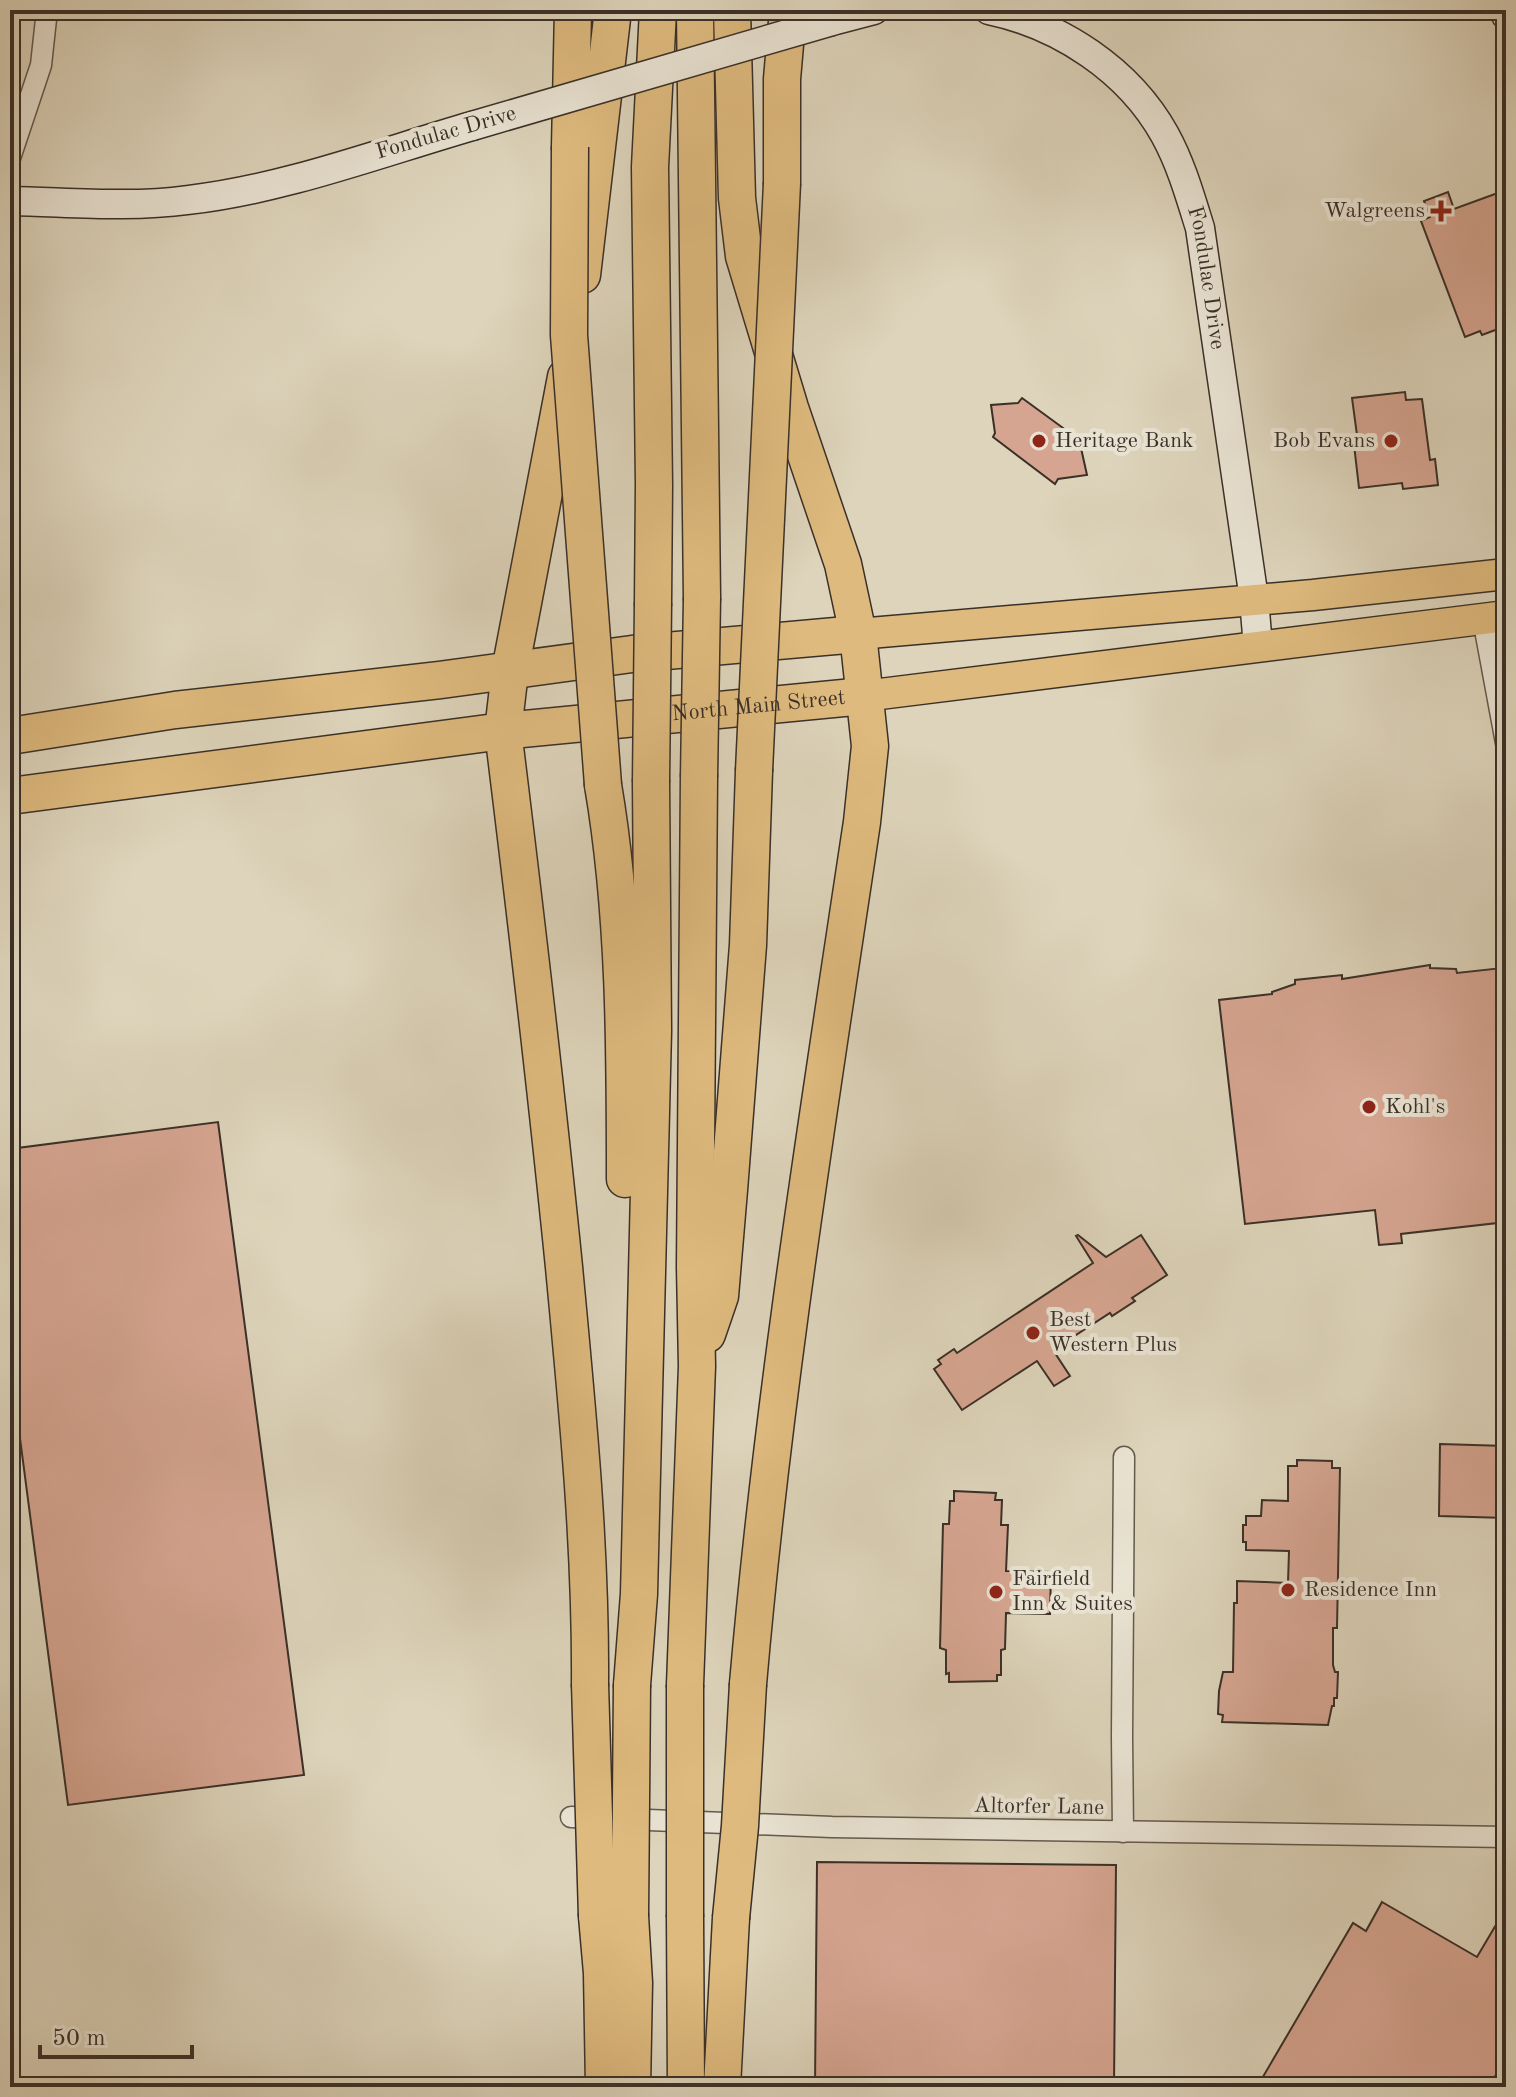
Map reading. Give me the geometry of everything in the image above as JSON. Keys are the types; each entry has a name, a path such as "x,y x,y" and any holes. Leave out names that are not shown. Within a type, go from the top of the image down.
{"highway":[{"path":"573,10 569,335 622,998 626,1263 639,1594"},
{"path":"613,10 578,304 510,671 503,731 553,1159 574,1375 590,1601 590,1684 614,1916 634,1983 632,2087"},
{"path":"604,2087 602,1973 614,1916 639,1594 653,1031 651,782 654,485 650,167 658,10"},
{"path":"686,2087 685,1685 697,1366 695,1267 702,598 695,10"},
{"path":"722,2087 731,1918 758,1565 780,1381 862,822 870,746 858,634 843,564 790,408 744,256 737,198 732,10"},
{"path":"697,1366 720,1296 746,973 782,183 782,79 788,10"},
{"path":"10,736 175,710 662,650 858,634"},
{"name":"North Main Street","path":"10,796 503,731 864,696"}],"main road":[{"path":"858,634 1506,574"},
{"name":"North Main Street","path":"864,696 1495,617"}],"street":[{"path":"10,158 41,65 47,10"},
{"name":"Fondulac Drive","path":"10,201 137,203 207,197 310,173 874,10"},
{"name":"Fondulac Drive","path":"989,10 1041,25 1090,53 1140,99 1164,132 1188,186 1200,228 1254,599 1258,647"},
{"path":"1495,617 1506,743"},
{"path":"1123,1832 1124,1457"},
{"name":"Altorfer Lane","path":"571,1817 832,1827 1506,1837"}],"building":[{"name":"Walgreens","path":"1506,190 1506,326 1482,335 1480,331 1465,337 1421,221 1430,217 1424,201 1448,192 1454,209"},
{"name":"Bob Evans","path":"1405,392 1406,400 1422,399 1430,460 1435,459 1438,485 1403,489 1402,483 1359,488 1352,398"},
{"name":"Heritage Bank","path":"1022,398 1085,444 1081,448 1087,475 1058,479 1055,484 993,437 991,405 1018,403"},
{"name":"Kohl's","path":"1430,965 1430,968 1456,969 1457,973 1502,968 1506,1005 1506,1222 1401,1234 1402,1243 1379,1245 1375,1210 1245,1224 1219,1000 1272,994 1295,984 1295,980 1342,975 1342,979"},
{"path":"218,1122 304,1775 68,1805 10,1362 10,1149"},
{"name":"Best Western Plus","path":"1078,1235 1106,1257 1141,1235 1167,1275 1132,1298 1135,1301 1112,1316 1110,1313 1053,1350 1070,1376 1054,1386 1037,1361 962,1410 934,1369 941,1364 938,1360 954,1349 957,1353 1093,1263"},
{"path":"1440,1444 1506,1446 1506,1518 1439,1516"},
{"name":"Residence Inn","path":"1297,1460 1332,1461 1332,1468 1340,1468 1337,1628 1333,1628 1333,1665 1335,1672 1338,1672 1337,1698 1334,1698 1328,1725 1222,1722 1223,1715 1218,1714 1219,1691 1223,1672 1233,1672 1237,1581 1288,1583 1289,1551 1246,1550 1243,1525 1246,1525 1246,1516 1261,1516 1262,1500 1288,1501 1288,1466 1297,1466"},
{"name":"Fairfield Inn & Suites","path":"954,1491 996,1493 995,1500 1002,1500 1001,1525 1008,1525 1006,1571 1051,1572 1050,1614 1006,1613 1005,1649 1001,1650 1001,1675 997,1675 997,1681 949,1682 946,1650 940,1648 943,1524 949,1524 950,1501 954,1501"},
{"path":"817,1862 1116,1865 1114,2087 815,2087"},
{"path":"1382,1902 1477,1957 1506,1908 1506,2057 1489,2087 1257,2087 1353,1923 1366,1931"}],"place":[{"name":"Walgreens","path":"1441,211"},
{"name":"Heritage Bank","path":"1039,441"},
{"name":"Bob Evans","path":"1391,441"},
{"name":"Kohl's","path":"1369,1107"},
{"name":"Best Western Plus","path":"1033,1333"},
{"name":"Residence Inn","path":"1288,1590"},
{"name":"Fairfield Inn & Suites","path":"996,1592"}]}
